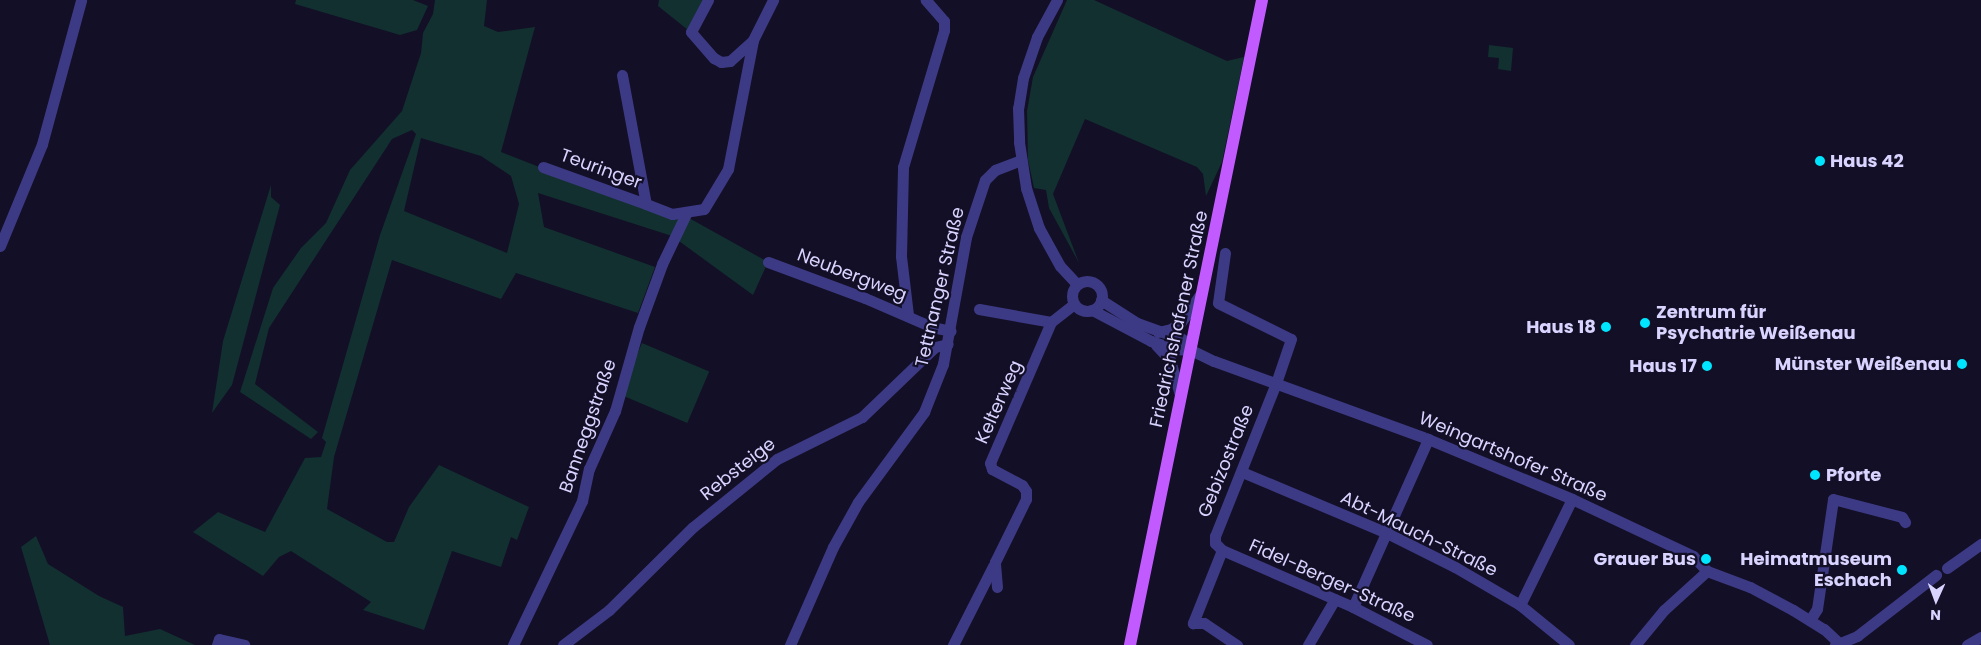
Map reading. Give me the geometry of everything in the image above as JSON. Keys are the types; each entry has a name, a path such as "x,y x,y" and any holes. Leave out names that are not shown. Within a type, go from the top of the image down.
{"main road":[{"name":"Friedrichshafener Straße","path":"1130,645 1262,0"}],"street":[{"path":"0,246 42,144 81,0"},
{"path":"708,0 691,32 714,58 721,62 730,61 753,40"},
{"path":"686,214 704,209 728,169 753,40 773,0"},
{"path":"908,315 900,256 903,166 944,30 944,21 926,0"},
{"path":"1057,0 1037,37 1023,78 1018,116 1021,160 1033,210 1046,244 1060,266 1077,284"},
{"path":"622,75 646,204"},
{"name":"Tettnanger Straße","path":"790,645 833,547 858,502 924,412 948,344 966,237 985,180 995,170 1021,160"},
{"name":"Teuringer","path":"543,167 646,204 665,213 686,214"},
{"name":"Banneggstraße","path":"513,645 582,501 589,469 615,411 639,327 662,264 686,214"},
{"name":"Gebizostraße","path":"1222,550 1215,543 1215,536 1242,472 1291,339 1218,303 1225,253"},
{"name":"Neubergweg","path":"768,262 908,315 932,327 951,331"},
{"path":"1092,310 1101,300 1101,291 1096,284 1086,281 1077,284 1072,296 1074,304 1080,309 1092,310 1153,337 1170,360 1180,394"},
{"path":"1153,337 1181,322 1203,290"},
{"path":"1101,300 1153,337 1174,349 1191,350"},
{"name":"Kelterweg","path":"956,640 1026,499 1026,491 1022,485 992,469 990,464 1051,322 1074,304"},
{"path":"979,309 1051,322"},
{"name":"Rebsteige","path":"563,645 609,610 693,526 777,459 862,417 934,347 948,344"},
{"name":"Weingartshofer Straße","path":"1191,350 1428,439 1572,499 1693,556 1707,571 1750,587 1810,620 1839,645"},
{"path":"1353,607 1428,439"},
{"name":"Abt-Mauch-Straße","path":"1242,472 1387,534 1455,567 1520,605 1569,645"},
{"path":"1520,605 1572,499"},
{"path":"1810,620 1817,609 1833,499 1902,517 1905,522"},
{"path":"1947,568 1981,544"},
{"path":"1222,550 1193,623 1204,623 1237,645"},
{"name":"Fidel-Berger-Straße","path":"1222,550 1353,607 1427,645"},
{"path":"995,562 997,587"},
{"path":"1640,643 1707,571"},
{"path":"1839,645 1857,636 1936,575"},
{"path":"1308,645 1335,599"},
{"path":"1967,645 1981,637"},
{"path":"217,645 219,640 244,645"}],"green space":[{"path":"296,0 413,0 428,6 417,30 400,35 295,4"},
{"path":"435,0 487,0 484,26 498,32 535,27 501,152 672,219 689,218 768,262 753,295 672,236 538,193 544,227 655,267 638,313 516,273 501,299 392,260 334,457 327,509 387,542 394,542 409,507 439,465 529,507 517,540 511,537 501,567 452,551 424,630 363,610 371,602 291,551 279,557 263,576 193,532 218,512 265,532 305,458 321,457 326,442 322,438 380,235 416,134 412,130 392,139 269,328 255,384 318,432 311,439 240,392 273,288 301,248 326,223 350,170 402,111 421,53 423,33 433,14","holes":["421,138 481,156 511,176 519,204 507,253 404,211"]},
{"path":"659,0 703,0 688,30 658,6"},
{"path":"1067,0 1094,0 1227,61 1244,57 1222,162 1206,196 1203,174 1197,167 1085,119 1053,194 1079,263 1049,208 1046,190 1034,188 1028,160 1027,111 1033,77"},
{"path":"1489,45 1513,48 1511,71 1498,69 1499,58 1488,57"},
{"path":"271,185 271,197 280,205 232,385 212,413 223,341"},
{"path":"642,343 709,372 687,423 620,395"},
{"path":"36,536 48,564 99,596 123,607 125,636 160,629 195,645 50,645 21,547"}],"place":[{"name":"Haus 42","path":"1820,161"},
{"name":"Zentrum für Psychatrie Weißenau","path":"1645,323"},
{"name":"Haus 18","path":"1606,327"},
{"name":"Münster Weißenau","path":"1962,364"},
{"name":"Haus 17","path":"1707,366"},
{"name":"Pforte","path":"1815,475"},
{"name":"Grauer Bus","path":"1706,559"},
{"name":"Heimatmuseum Eschach","path":"1902,570"}]}
